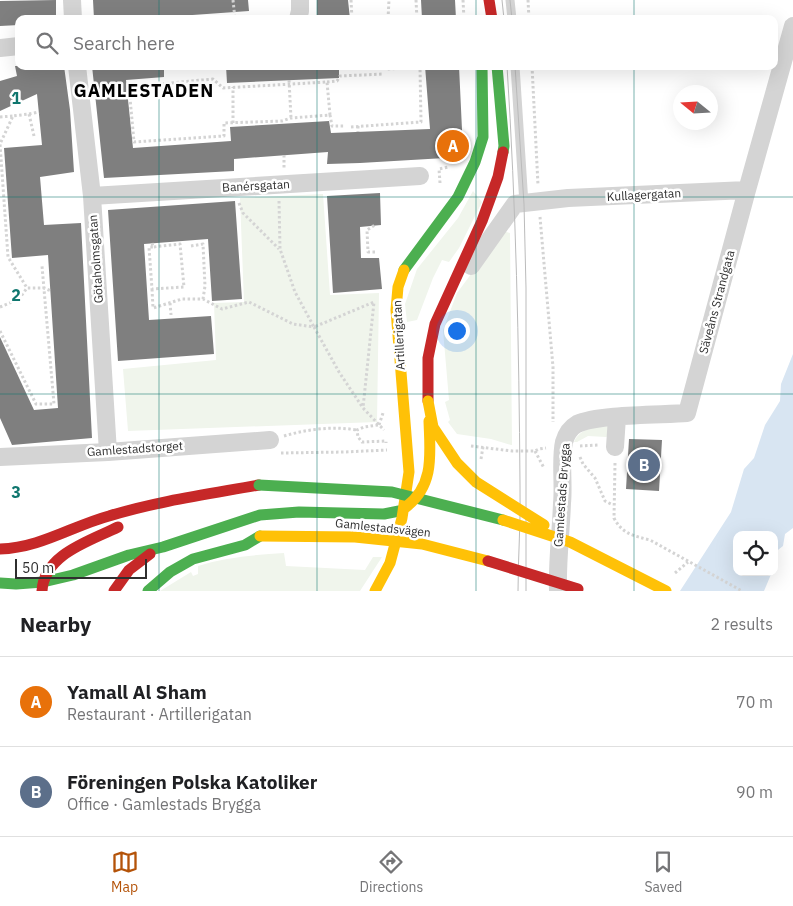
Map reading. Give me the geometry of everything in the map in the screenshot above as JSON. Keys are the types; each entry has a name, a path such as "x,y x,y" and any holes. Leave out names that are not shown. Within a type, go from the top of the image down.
{"main road":[{"path":"480,0 480,15"},
{"path":"489,0 491,15"},
{"name":"Artillerigatan","path":"375,591 390,563 402,518 409,472 396,310 398,287 404,270 458,197 475,162 483,138 483,70"},
{"path":"419,498 430,465 428,358 435,324 492,196 498,178 504,146 497,70"},
{"path":"428,401 433,426 440,439 457,464 468,475 492,493 522,509 570,542 666,591"},
{"path":"7,550 47,540 99,519 164,503 259,485 392,492 517,524 570,542"},
{"name":"Gamlestadsvägen","path":"0,583 42,587 129,555 163,547 260,514 299,512 384,514 399,511 419,498"},
{"path":"42,587 48,570 57,559 164,503"},
{"name":"Gamlestadsvägen","path":"202,533 356,537 422,544 497,563 584,591"},
{"path":"148,591 170,572 193,559 245,545 260,536"},
{"path":"114,591 132,567 147,555 163,547"},
{"path":"32,571 42,587 51,591"}],"street":[{"path":"72,0 73,15"},
{"path":"299,15 300,0"},
{"path":"747,190 793,26"},
{"path":"0,48 15,46"},
{"name":"Götaholmsgatan","path":"78,70 92,196 108,452"},
{"name":"Artillerigatan","path":"484,70 490,90 492,138 485,184 492,196"},
{"name":"Banérsgatan","path":"92,196 420,176"},
{"name":"Kullagergatan","path":"526,203 747,190"},
{"name":"Säveåns Strandgata","path":"687,413 747,190"},
{"path":"492,196 526,203"},
{"path":"435,324 476,258 526,203"},
{"name":"Gamlestads Brygga","path":"558,591 558,548 570,447 569,432 576,425 585,421 687,413"},
{"path":"615,447 617,417"},
{"name":"Gamlestadstorget","path":"0,457 274,447"}],"lane":[{"path":"510,0 512,15"},
{"path":"515,70 526,203"}],"path":[{"path":"234,0 235,15"},
{"path":"351,0 352,15"},
{"path":"388,15 389,0"},
{"path":"416,0 417,15"},
{"path":"463,0 464,15"},
{"path":"528,0 529,15"},
{"path":"351,127 421,122 420,70"},
{"path":"532,70 526,203 553,367 553,423"},
{"path":"330,115 291,118 282,122 224,123 224,136 134,142 132,136 130,87 213,79 223,88 289,82 327,82 337,81 340,76 384,74"},
{"path":"289,82 291,118"},
{"path":"327,82 332,126 345,126"},
{"path":"233,87 233,123"},
{"path":"0,117 39,112"},
{"path":"29,114 34,136"},
{"path":"13,116 0,144 8,257 28,288"},
{"path":"358,126 358,132"},
{"path":"205,137 206,143"},
{"path":"284,156 284,171"},
{"path":"281,194 278,200 280,249 296,292 340,372 363,408 384,431"},
{"path":"238,200 243,213 280,249"},
{"path":"375,226 367,230 368,252 375,252"},
{"path":"152,289 184,287 180,244 152,245 149,247 152,289 151,308 182,299 203,299 222,309 249,302 292,324 314,327 374,302 363,408"},
{"path":"191,246 203,244 205,286 203,299"},
{"path":"0,332 36,404 54,404 42,266"},
{"path":"28,288 44,288 51,291"},
{"path":"0,307 19,299 28,288"},
{"path":"170,303 171,315"},
{"path":"47,404 48,409"},
{"path":"274,447 296,432 339,427 357,430 379,424"},
{"path":"274,447 344,452 386,450 386,441 366,442 359,440 357,430"},
{"path":"570,447 594,444 615,447 614,518 624,532 650,540 742,591"},
{"path":"483,447 512,452 536,451 545,448"},
{"path":"570,447 595,478 605,501 613,505"},
{"path":"536,451 542,465 548,471"}],"shaded area":[{"path":"473,191 482,202 459,248 449,262 442,260 417,320 407,322 405,304 417,269 458,218"},
{"path":"323,194 330,295 379,293 377,422 128,431 123,369 216,360 214,303 244,302 240,198"},
{"path":"503,231 510,233 512,445 491,439 457,434 448,422 450,420 445,402 449,400 443,330 457,293"},
{"path":"608,426 609,436 588,436 574,442 584,431"},
{"path":"284,553 286,566 365,570 373,557 382,557 360,591 160,591 191,572 193,576 198,574 198,566 230,558"}],"water":[{"path":"793,354 793,528 785,534 783,546 778,550 778,531 733,531 733,576 770,576 764,591 680,591 731,512 744,469 754,458 765,425 780,401 781,384"}],"building":[{"path":"56,0 56,15 15,15 15,25 0,26 0,1"},
{"path":"93,0 248,0 249,11 192,15 94,15"},
{"path":"317,0 348,0 350,15 317,15"},
{"path":"421,0 455,0 456,15 422,15"},
{"path":"16,70 65,70 70,110 74,172 40,177 44,225 81,223 92,438 12,445 0,418 0,337 34,410 58,408 48,255 12,258 4,148 42,145 37,94 0,111 0,81 17,76"},
{"path":"92,70 164,70 164,77 126,80 133,148 231,141 230,127 329,121 331,133 430,129 425,70 459,70 462,157 327,164 328,152 234,159 234,171 104,178"},
{"path":"226,70 339,70 339,78 227,83"},
{"path":"380,193 381,225 360,227 361,258 379,258 382,289 333,293 327,196"},
{"path":"235,201 242,299 212,301 208,239 144,244 149,320 211,316 214,354 118,361 108,210"},
{"path":"629,439 662,440 659,491 626,489"}],"tram line":[{"path":"502,0 504,15"},
{"path":"510,0 512,15"},
{"path":"507,70 513,171 518,328 520,498 518,591"},
{"path":"515,70 524,204 526,288 526,591"}],"traffic: fast":[{"path":"404,270 458,197 475,162 483,137 482,70"},
{"path":"497,70 503,152"},
{"path":"259,485 392,492 503,520"},
{"path":"0,583 43,582 73,575 129,555 163,547 260,515 299,512 384,514 399,511"},
{"path":"148,591 170,572 193,559 245,545 260,536"}],"traffic: slow":[{"path":"375,591 390,563 402,518 409,472 396,310 398,287 404,270"},
{"path":"428,401 433,427 457,463 476,482 544,525"},
{"path":"406,507 422,489 429,468 429,421"},
{"path":"503,520 570,542 666,591"},
{"path":"260,536 355,537 422,544 488,561"}],"traffic: jam":[{"path":"489,0 491,15"},
{"path":"428,401 428,358 435,324 482,221 498,177 503,152"},
{"path":"0,549 29,545 95,520 146,506 259,485"},
{"path":"42,591 45,578 51,567 60,558 70,550 118,527"},
{"path":"114,591 129,570 150,554"},
{"path":"488,561 578,589"}],"place":[{"name":"Yamall Al Sham","path":"453,146"},
{"name":"Föreningen Polska Katoliker","path":"644,465"}],"district":[{"name":"GAMLESTADEN","path":"144,91"}]}
